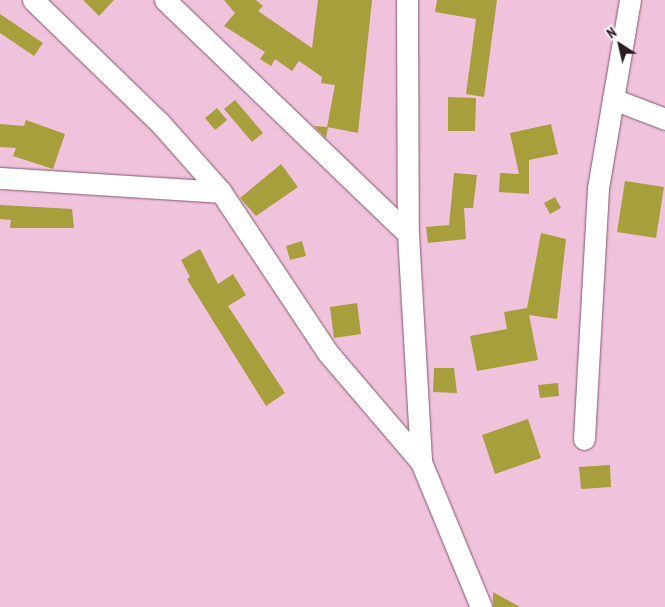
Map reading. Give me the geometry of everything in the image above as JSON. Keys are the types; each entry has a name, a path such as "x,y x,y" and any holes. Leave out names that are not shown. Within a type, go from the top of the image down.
{"street":[{"path":"33,0 154,117 221,192 328,353 421,462 481,607"},
{"path":"165,0 408,234"},
{"path":"406,0 408,234 421,462"},
{"path":"584,439 598,188 630,0"},
{"path":"613,99 665,119"},
{"path":"0,178 221,192"}],"building":[{"path":"83,0 114,0 99,16"},
{"path":"224,0 256,0 263,6 258,11 312,48 318,0 372,0 358,133 327,127 335,85 321,83 322,77 299,61 292,71 275,59 271,66 260,59 265,52 224,26 235,13"},
{"path":"437,0 497,0 484,97 466,94 476,19 435,12"},
{"path":"0,14 43,43 34,56 0,33"},
{"path":"448,97 476,98 475,131 448,131"},
{"path":"235,100 263,133 252,142 224,109"},
{"path":"217,108 227,120 215,130 205,118"},
{"path":"26,120 65,134 53,169 13,156 16,148 0,147 0,124 24,126"},
{"path":"551,124 558,154 529,160 529,194 499,192 500,173 519,174 510,133"},
{"path":"314,126 328,127 326,138"},
{"path":"281,164 298,187 256,216 240,198"},
{"path":"454,173 477,175 473,208 464,208 466,239 428,243 426,227 449,225"},
{"path":"625,181 664,187 656,238 617,232"},
{"path":"555,197 561,208 550,214 544,203"},
{"path":"0,205 72,209 74,228 10,228 11,220 0,219"},
{"path":"541,233 566,239 557,319 529,315 538,360 477,371 470,336 507,329 504,312 527,308"},
{"path":"302,241 306,256 290,260 286,246"},
{"path":"200,249 218,284 233,274 246,295 228,306 285,393 266,406 187,279 190,277 181,260"},
{"path":"357,303 361,334 334,338 330,307"},
{"path":"434,368 454,368 457,393 433,392"},
{"path":"558,383 559,396 540,398 538,385"},
{"path":"528,419 541,458 495,474 482,435"},
{"path":"610,465 611,487 581,489 579,467"},
{"path":"493,592 520,607 493,607"}]}
